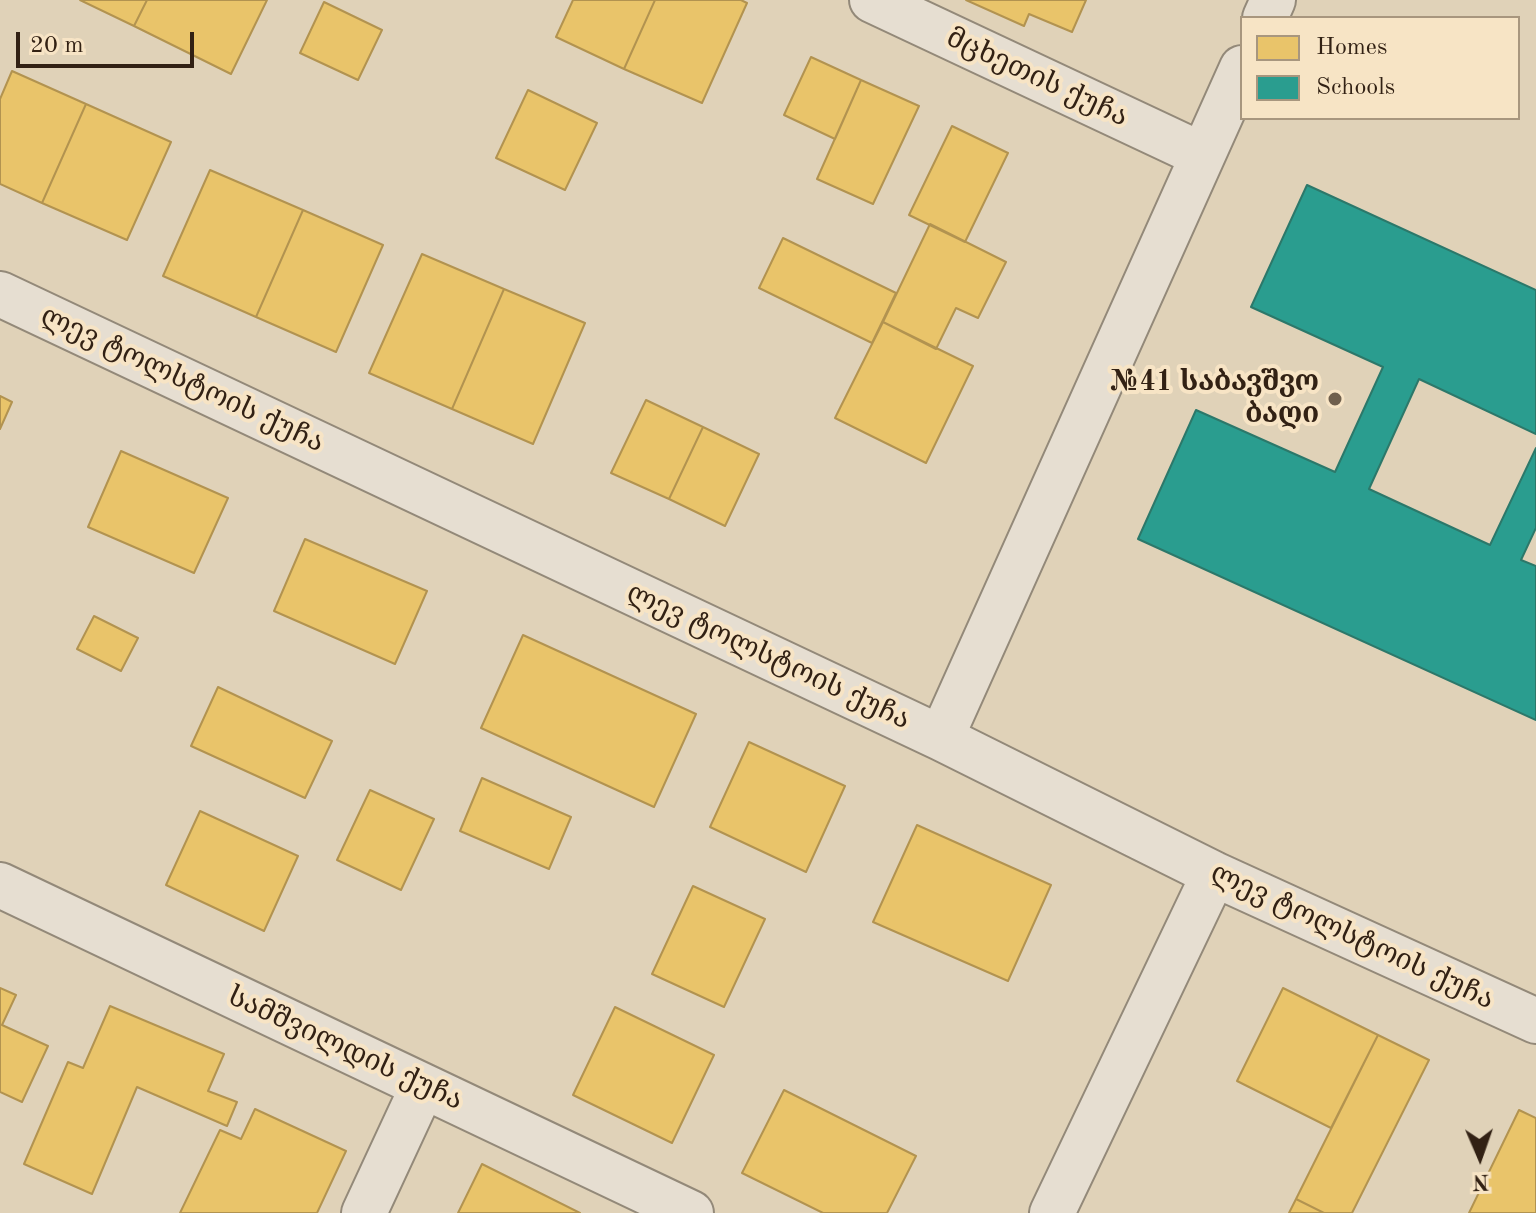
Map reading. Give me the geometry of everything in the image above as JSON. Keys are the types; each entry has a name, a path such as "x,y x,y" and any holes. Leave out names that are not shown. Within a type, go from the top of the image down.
{"street":[{"name":"მცხეთის ქუჩა","path":"872,0 1202,155"},
{"path":"941,738 1240,72"},
{"name":"ლევ ტოლსტოის ქუჩა","path":"0,294 941,738 1214,874 1536,1021"},
{"path":"1052,1213 1214,874"},
{"name":"სამშვილდის ქუჩა","path":"0,885 691,1213"},
{"path":"364,1213 423,1086"}],"building: Homes":[{"path":"80,0 147,0 134,26"},
{"path":"147,0 267,0 231,74 134,26"},
{"path":"573,0 655,0 624,69 556,37"},
{"path":"655,0 741,0 747,3 702,103 624,69"},
{"path":"966,0 1086,0 1072,32 1029,14 1024,26"},
{"path":"324,2 382,30 358,80 300,53"},
{"path":"811,57 861,80 835,139 784,115"},
{"path":"12,71 86,104 42,203 0,184 0,99"},
{"path":"861,80 919,106 873,204 817,179"},
{"path":"528,90 597,123 565,190 496,158"},
{"path":"86,104 171,142 127,240 42,203"},
{"path":"952,126 1008,153 965,242 909,215"},
{"path":"210,170 303,210 256,317 163,276"},
{"path":"303,210 383,245 336,352 256,317"},
{"path":"930,224 1006,262 978,318 956,308 936,349 883,322"},
{"path":"783,238 896,293 872,343 759,288"},
{"path":"422,254 504,289 452,409 369,373"},
{"path":"504,289 585,323 533,444 452,409"},
{"path":"883,322 973,366 926,463 835,418"},
{"path":"0,396 12,402 0,429"},
{"path":"646,400 703,427 669,499 611,473"},
{"path":"703,427 759,454 725,526 669,499"},
{"path":"121,451 228,498 194,573 88,527"},
{"path":"305,539 427,591 395,664 274,611"},
{"path":"94,616 138,638 121,671 77,649"},
{"path":"523,635 696,714 654,807 481,728"},
{"path":"218,687 332,741 305,798 191,746"},
{"path":"749,742 845,786 806,872 710,827"},
{"path":"482,778 571,817 549,869 460,831"},
{"path":"370,790 434,819 401,890 337,860"},
{"path":"200,811 298,856 264,931 166,885"},
{"path":"917,825 1051,885 1008,981 873,922"},
{"path":"693,886 765,919 724,1007 652,974"},
{"path":"0,988 16,995 2,1025 48,1046 22,1102 0,1092"},
{"path":"1283,988 1378,1035 1331,1128 1237,1081"},
{"path":"110,1006 224,1054 208,1091 237,1102 227,1126 137,1087 92,1194 24,1164 68,1062 83,1068"},
{"path":"615,1007 714,1055 672,1143 573,1095"},
{"path":"1378,1035 1429,1060 1352,1213 1324,1213 1296,1199"},
{"path":"784,1090 916,1156 887,1213 823,1213 742,1173"},
{"path":"255,1109 346,1151 317,1213 180,1213 220,1130 241,1139"},
{"path":"1519,1110 1536,1118 1536,1213 1469,1213"},
{"path":"482,1164 580,1213 458,1213"},
{"path":"1296,1199 1324,1213 1289,1213"}],"building: Schools":[{"path":"1307,185 1536,290 1536,434 1419,379 1369,489 1490,545 1536,448 1536,528 1521,560 1536,566 1536,720 1138,539 1196,410 1335,472 1383,367 1251,307"}],"place":[{"name":"№41 საბავშვო ბაღი","path":"1335,399"}]}
